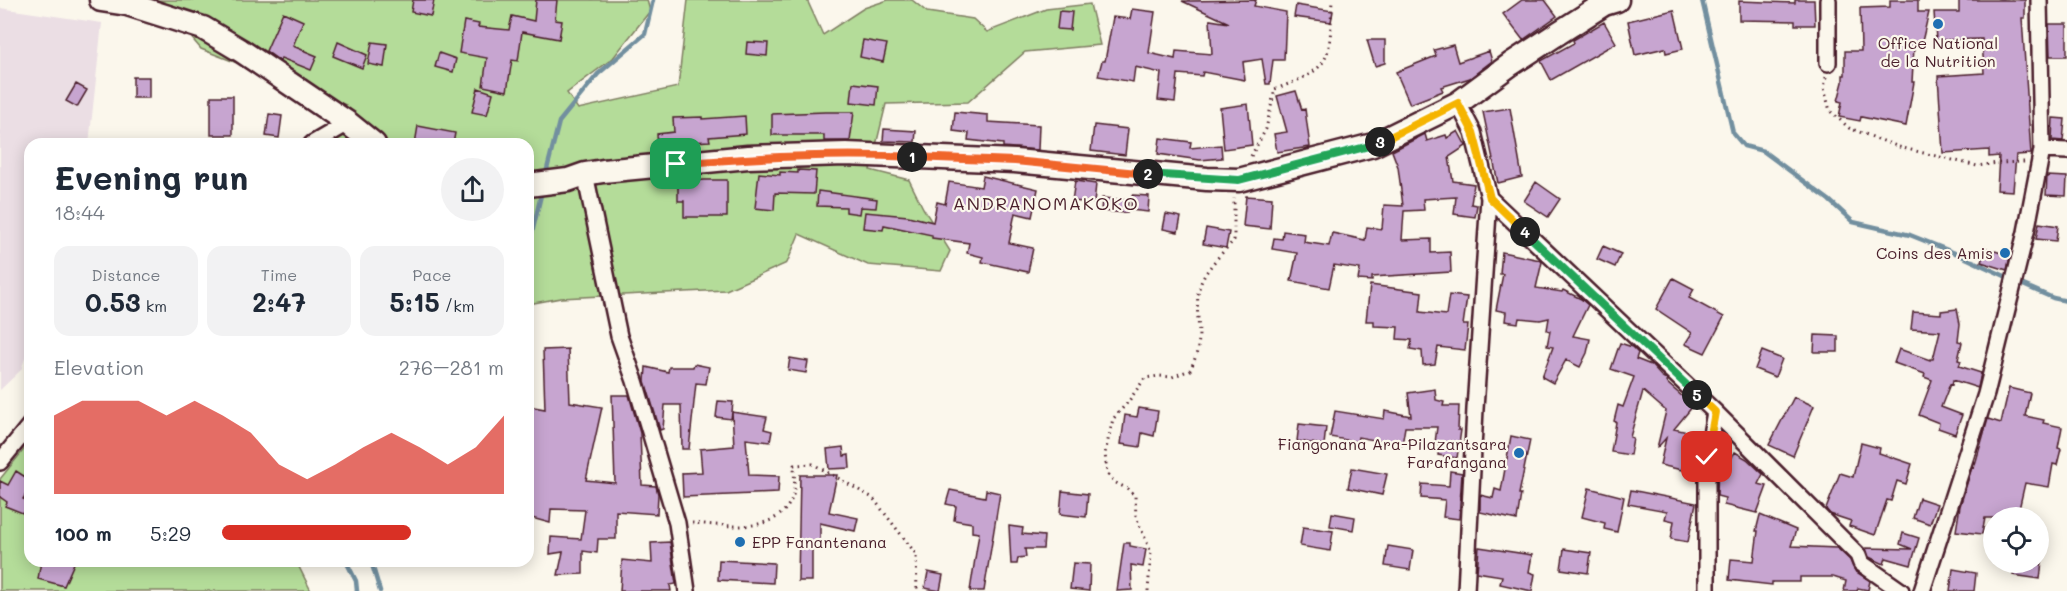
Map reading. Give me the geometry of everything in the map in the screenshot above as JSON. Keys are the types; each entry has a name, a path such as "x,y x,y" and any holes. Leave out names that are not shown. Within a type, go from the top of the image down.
{"street":[{"path":"101,0 127,4 203,28 240,50 367,138"},
{"path":"534,184 748,158 846,154 1015,161 1239,180 1373,145 1458,103 1560,32 1604,4 1617,0"},
{"path":"1828,0 1828,63"},
{"path":"1922,591 1986,394 2026,232 2041,157 2039,0"},
{"path":"1458,103 1473,132 1490,198 1474,409 1466,591"},
{"path":"322,138 348,123"},
{"path":"2041,157 2067,151"},
{"path":"577,177 618,336 635,381 677,523 687,591"},
{"path":"1490,198 1715,412 1858,555 1861,563 1901,591"},
{"path":"1707,591 1707,457 1715,412"},
{"path":"0,462 24,432"}],"path":[{"path":"1148,591 1151,552 1136,517 1135,496 1107,474 1105,453 1113,419 1145,378 1172,377 1191,370 1198,355 1200,335 1198,293 1209,269 1234,240 1234,193 1266,129 1275,89 1299,81 1324,64 1330,49 1332,0"},
{"path":"1828,63 1824,88 1830,111 1849,128 1899,147 1977,165 2041,157"},
{"path":"677,523 749,526 772,520 793,497 794,465 813,464 873,498 916,554 917,591"}],"shaded area":[{"path":"0,8 102,23 90,138 24,138 24,361 21,370 0,390"}],"green space":[{"path":"157,0 647,0 650,11 613,58 567,93 578,109 678,87 688,0 807,0 823,35 864,8 888,0 912,0 927,12 973,19 987,32 1046,9 1090,4 1100,45 1025,52 968,102 886,104 870,170 909,180 923,208 950,251 941,271 868,265 799,234 787,263 726,290 561,298 534,303 534,138 335,138 346,105 201,49"},
{"path":"24,449 24,567 299,567 311,591 0,591 0,479"}],"building":[{"path":"413,0 434,0 431,16 411,12"},
{"path":"536,0 557,0 555,20 562,21 559,39 522,32 518,61 512,60 507,91 483,86 487,58 459,53 464,21 479,24 478,27 509,30 512,16 534,21"},
{"path":"1256,0 1254,6 1286,12 1284,60 1273,60 1270,84 1266,84 1262,59 1243,62 1245,80 1203,72 1202,76 1178,74 1175,102 1158,100 1161,73 1135,67 1133,82 1098,76 1102,61 1105,61 1113,17 1130,19 1132,9 1155,12 1149,53 1175,59 1176,51 1212,54 1210,20 1229,23 1182,1"},
{"path":"1522,0 1545,0 1557,16 1523,40 1503,14"},
{"path":"1795,0 1814,0 1815,25 1795,25 1795,21 1739,20 1739,1 1795,3"},
{"path":"1890,0 1918,0 1918,12 1929,12 1921,46 1914,47 1912,82 1914,82 1906,126 1861,117 1860,121 1839,117 1842,102 1838,101 1843,75 1845,75 1845,51 1861,51 1860,8 1890,7"},
{"path":"1959,0 2025,0 2025,18 2022,18 2031,154 2016,155 2013,191 1997,190 1999,156 1989,157 1989,150 1943,153 1938,76 1984,73 1982,39 1936,40 1934,12 1959,12"},
{"path":"1296,5 1333,11 1331,22 1294,17"},
{"path":"1674,10 1683,49 1666,53 1665,48 1635,55 1628,21"},
{"path":"1059,11 1072,12 1070,30 1057,29"},
{"path":"283,12 303,21 293,46 317,56 311,70 281,58 280,61 266,51"},
{"path":"1604,22 1616,43 1551,80 1541,61 1574,43 1573,40"},
{"path":"2049,24 2067,24 2067,56 2050,56"},
{"path":"863,40 887,44 883,62 860,57"},
{"path":"1367,40 1385,40 1385,63 1375,66"},
{"path":"338,42 367,55 362,68 333,56"},
{"path":"372,42 387,44 384,67 368,64"},
{"path":"747,42 768,43 767,56 746,54"},
{"path":"1453,45 1458,62 1489,51 1492,61 1470,78 1441,87 1443,91 1410,104 1396,72 1436,56 1434,50"},
{"path":"439,53 456,59 453,72 435,67"},
{"path":"133,77 149,77 149,98 133,98"},
{"path":"853,83 878,86 876,105 851,102"},
{"path":"76,84 87,90 77,107 66,101"},
{"path":"478,88 493,93 487,115 472,112"},
{"path":"1296,91 1302,110 1305,109 1310,147 1277,152 1274,134 1287,132 1277,96"},
{"path":"211,96 233,96 233,135 211,135"},
{"path":"1248,104 1252,145 1224,149 1220,108"},
{"path":"1510,108 1522,177 1498,183 1483,112"},
{"path":"854,112 850,141 824,141 824,135 772,135 772,114"},
{"path":"955,112 988,115 988,122 1039,125 1038,150 1003,147 1003,144 968,140 969,133 953,131"},
{"path":"269,114 282,116 279,138 266,136"},
{"path":"745,116 746,134 709,137 710,141 690,142 691,149 658,152 657,134 674,132 673,118 702,117 702,119"},
{"path":"2053,118 2065,119 2063,141 2052,140"},
{"path":"1094,125 1128,129 1125,155 1091,151"},
{"path":"418,126 455,133 454,138 416,138"},
{"path":"884,129 916,131 915,142 883,141"},
{"path":"1458,131 1466,146 1449,157 1453,181 1474,184 1471,204 1477,205 1475,217 1454,214 1456,197 1423,199 1424,210 1404,211 1402,240 1431,239 1431,253 1450,252 1451,272 1372,277 1372,281 1358,280 1360,269 1334,265 1329,288 1291,281 1297,253 1272,249 1274,238 1282,239 1283,231 1305,234 1304,242 1329,246 1332,233 1365,240 1367,227 1382,229 1384,205 1403,206 1398,167 1392,151 1425,134 1427,141 1446,135 1447,138"},
{"path":"1160,138 1191,142 1190,148 1221,145 1222,158 1200,160 1158,154"},
{"path":"798,170 816,171 814,194 775,193 774,210 755,208 759,173 780,175 780,172 798,173"},
{"path":"983,176 1038,189 1032,217 1015,213 1009,243 1033,248 1028,272 982,262 983,257 967,253 969,243 932,238 932,235 884,225 883,230 863,228 865,212 908,216 933,222 937,202 945,204 949,182 981,187"},
{"path":"2047,176 2067,177 2066,196 2046,195"},
{"path":"727,180 727,217 684,217 684,201 678,201 678,183"},
{"path":"1075,181 1096,184 1094,203 1072,201"},
{"path":"1536,182 1560,199 1548,217 1524,201"},
{"path":"818,191 877,199 876,208 860,207 859,214 846,212 846,207 817,206"},
{"path":"1132,195 1149,196 1148,212 1131,210"},
{"path":"1246,196 1272,198 1270,229 1243,226"},
{"path":"1102,198 1128,200 1127,213 1101,211"},
{"path":"1166,214 1181,217 1178,232 1163,229"},
{"path":"2039,223 2058,226 2056,241 2036,239"},
{"path":"1206,228 1229,232 1226,248 1203,244"},
{"path":"1603,246 1621,254 1615,267 1597,259"},
{"path":"1986,248 2010,256 2007,270 1981,262"},
{"path":"1502,252 1540,260 1542,262 1536,288 1562,292 1563,290 1588,305 1573,336 1590,339 1587,353 1580,367 1566,360 1553,383 1542,377 1553,347 1547,346 1550,331 1547,330 1549,318 1540,320 1519,318 1518,323 1505,321 1506,312 1496,310 1503,274 1500,274"},
{"path":"1673,278 1694,289 1689,298 1724,317 1705,353 1685,344 1692,333 1656,309"},
{"path":"1370,285 1422,292 1420,312 1446,315 1449,295 1467,297 1463,325 1468,325 1465,350 1438,347 1435,364 1423,365 1422,351 1410,349 1412,340 1397,339 1398,327 1374,326 1374,321 1366,321"},
{"path":"1957,309 1960,324 1958,341 1962,342 1959,366 1981,373 1978,388 1953,380 1952,385 1950,384 1941,407 1962,415 1955,434 1938,428 1939,423 1919,415 1932,380 1924,377 1925,374 1894,363 1899,349 1930,360 1933,359 1940,331 1911,329 1913,312 1941,314 1941,311"},
{"path":"1815,335 1838,336 1838,352 1814,352"},
{"path":"1620,343 1632,347 1638,353 1636,359 1651,365 1693,406 1674,429 1688,432 1682,470 1660,465 1666,438 1657,448 1666,411 1643,391 1630,437 1633,438 1630,455 1611,452 1618,405 1623,407 1634,377 1611,369"},
{"path":"568,349 570,402 602,407 586,480 615,483 612,395 629,395 640,433 642,485 656,486 658,494 657,514 616,511 616,539 598,539 597,553 583,551 583,574 558,575 563,552 550,554 551,537 581,539 585,510 551,509 550,523 534,519 534,407 545,409 543,350"},
{"path":"1762,351 1782,359 1775,377 1755,369"},
{"path":"790,358 808,361 806,373 788,370"},
{"path":"694,364 709,367 706,384 696,383 689,449 682,449 681,405 665,405 663,429 660,430 645,381 646,367 668,372 669,367 693,367"},
{"path":"2009,388 2030,393 2025,416 2062,427 2058,448 2061,449 2057,465 2053,464 2049,487 2025,483 2020,507 1983,507 1982,534 1956,531 1960,506 1988,419 2001,423"},
{"path":"1435,389 1436,400 1444,402 1443,406 1459,406 1458,430 1461,430 1457,458 1438,455 1439,443 1435,443 1437,427 1405,427 1402,445 1358,437 1357,442 1330,437 1335,411 1384,419 1385,411 1411,416 1408,393"},
{"path":"1794,397 1814,406 1793,456 1769,445"},
{"path":"718,401 733,402 731,419 716,417"},
{"path":"1139,408 1158,411 1154,436 1142,433 1140,447 1121,444 1125,415 1137,417"},
{"path":"732,412 767,417 764,429 772,431 770,442 746,439 749,475 779,476 778,493 683,497 682,473 702,472 700,449 734,446"},
{"path":"1299,424 1326,427 1324,445 1297,441"},
{"path":"1511,436 1530,440 1519,494 1521,494 1517,520 1480,512 1480,495 1493,498 1495,489 1501,491"},
{"path":"1861,443 1880,448 1879,453 1912,464 1906,484 1897,481 1891,501 1887,500 1875,535 1849,526 1851,521 1830,514 1826,509 1840,473 1853,477"},
{"path":"843,447 844,456 849,455 850,468 829,469 827,449"},
{"path":"1735,452 1747,459 1763,474 1758,484 1767,486 1757,513 1724,505 1725,498 1717,496 1718,458 1731,459"},
{"path":"1352,468 1387,474 1382,495 1348,488"},
{"path":"16,471 24,476 24,514 5,506 7,502 0,497 0,481 8,485"},
{"path":"1450,471 1462,473 1459,519 1443,517 1445,500 1421,498 1422,484 1449,486"},
{"path":"800,475 837,475 829,512 858,518 855,531 820,523 820,542 812,542 812,581 798,581"},
{"path":"1589,488 1624,497 1617,532 1604,529 1605,523 1582,517"},
{"path":"950,490 985,497 986,490 1000,493 984,591 970,591 979,533 972,532 972,523 954,520 956,506 946,504"},
{"path":"1631,490 1696,503 1688,542 1671,539 1674,521 1665,519 1667,511 1628,504"},
{"path":"1062,491 1088,494 1086,517 1060,514"},
{"path":"1919,498 1937,504 1930,524 1913,518"},
{"path":"1332,513 1355,517 1353,530 1330,526"},
{"path":"1760,515 1796,530 1791,546 1837,548 1850,560 1855,571 1870,581 1868,590 1858,588 1857,591 1844,591 1846,581 1833,577 1800,577 1800,582 1772,582 1772,585 1729,580 1731,559 1754,561 1758,531 1756,531"},
{"path":"1009,526 1023,528 1022,534 1044,536 1043,549 1025,549 1026,557 1018,558 1017,564 1011,564"},
{"path":"1303,527 1333,531 1330,551 1300,546"},
{"path":"1903,533 1919,538 1911,565 1886,558 1884,564 1869,557 1866,548 1912,549 1900,544"},
{"path":"670,542 676,584 670,585 671,591 620,591 622,560 652,563 651,543"},
{"path":"1124,543 1146,549 1143,567 1131,565 1132,590 1117,591"},
{"path":"1388,546 1413,550 1410,570 1385,566"},
{"path":"1479,547 1532,555 1529,572 1535,574 1532,591 1500,584 1502,576 1477,572"},
{"path":"1564,549 1591,553 1588,573 1561,569"},
{"path":"719,560 774,563 773,583 718,580"},
{"path":"1073,563 1090,564 1089,591 1070,589"},
{"path":"40,567 72,567 64,586 38,579"},
{"path":"1953,569 1976,573 1974,591 1950,591"},
{"path":"928,572 943,575 940,591 925,588"},
{"path":"2013,573 2041,573 2040,579 2013,575"}],"waterway":[{"path":"545,177 559,122 598,74 645,34 653,0"},
{"path":"1702,0 1733,133 1744,146 1763,151 1829,200 1853,222 1910,235 2007,277"},
{"path":"534,224 542,191"},
{"path":"2021,284 2053,298 2067,301"},
{"path":"349,567 356,581 357,591"},
{"path":"373,567 380,591"}],"place":[{"name":"Office National de la Nutrition","path":"1938,24"},
{"name":"Coins des Amis","path":"2005,253"},
{"name":"Fiangonana Ara-Pilazantsara Farafangana","path":"1519,453"},
{"name":"EPP Fanantenana","path":"740,542"}],"district":[{"name":"ANDRANOMAKOKO","path":"1046,204"}],"route":[{"path":"676,164 846,154 1015,161 1239,180 1373,145 1458,103 1473,132 1490,198 1715,412 1707,457"}]}
